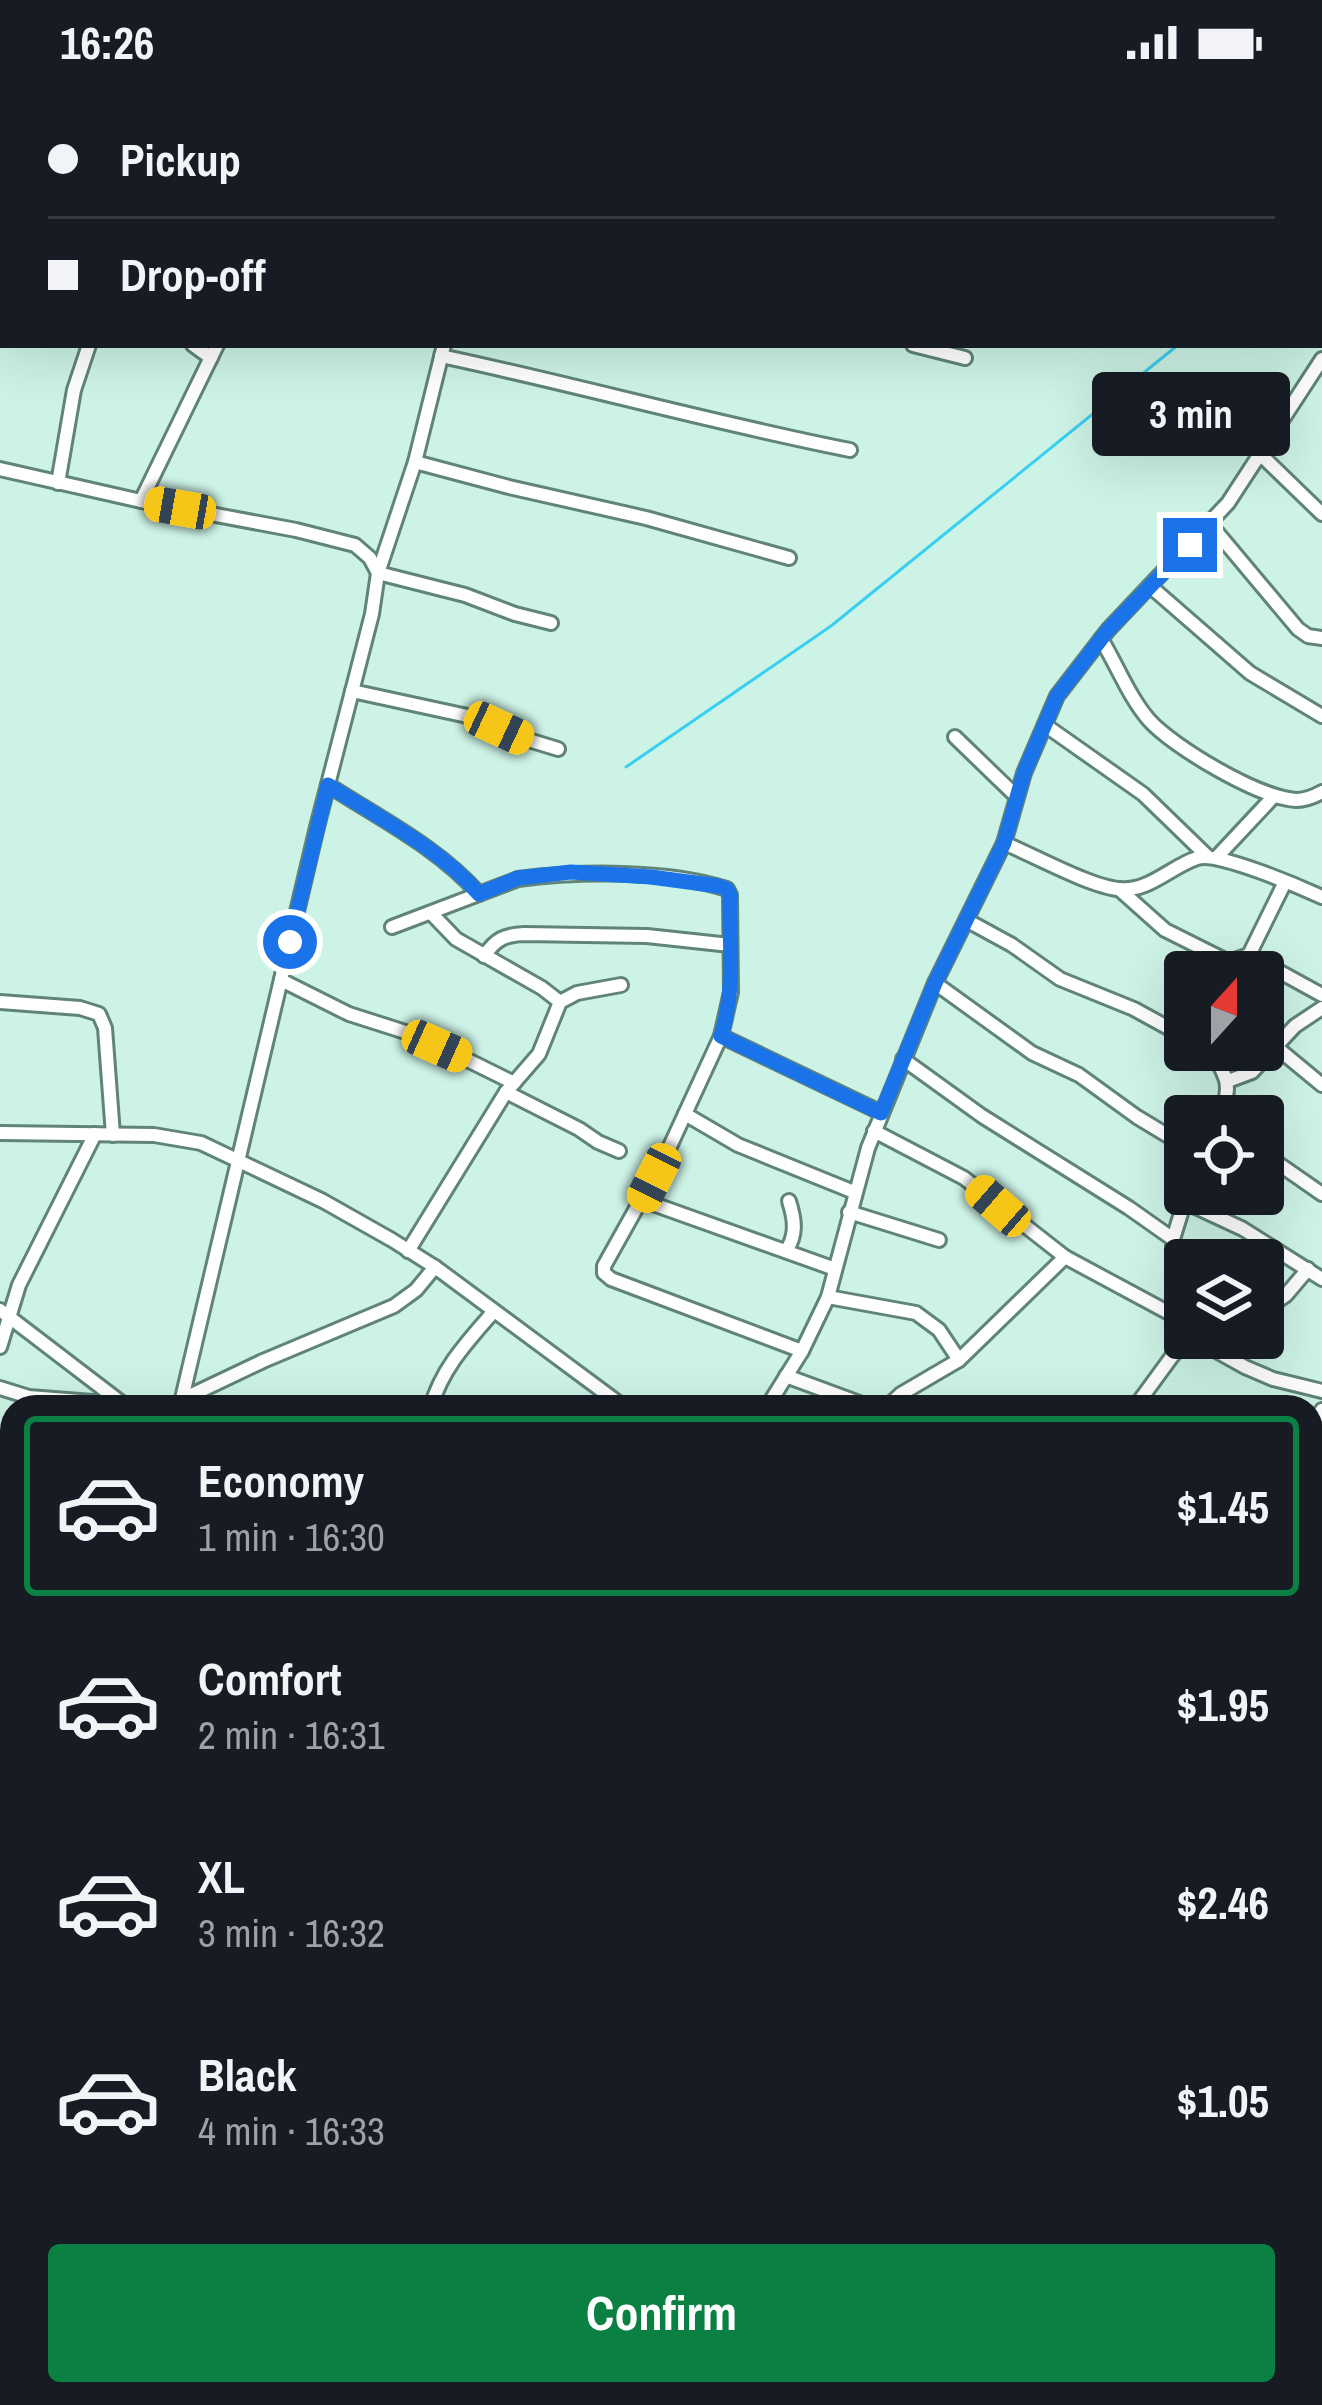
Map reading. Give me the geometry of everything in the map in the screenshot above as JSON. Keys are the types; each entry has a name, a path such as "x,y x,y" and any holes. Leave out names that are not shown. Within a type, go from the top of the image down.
{"street":[{"path":"58,483 74,390 88,348"},
{"path":"925,348 964,358"},
{"path":"141,501 214,351"},
{"path":"183,1395 372,614 378,573 415,462 442,351 850,450"},
{"path":"774,1395 828,1297 874,1131 935,983 1004,843 1016,796 1057,696 1101,640 1210,524 1247,476 1322,359"},
{"path":"1260,454 1322,514"},
{"path":"415,462 789,558"},
{"path":"0,469 355,545 378,573 551,623"},
{"path":"1210,524 1298,629 1322,638"},
{"path":"1150,586 1250,673 1322,716"},
{"path":"1101,640 1138,706 1158,730 1189,752 1274,796 1299,800 1322,792"},
{"path":"352,691 472,717 558,749"},
{"path":"1045,725 1143,794 1212,857 1322,897"},
{"path":"955,737 1016,796"},
{"path":"328,785 442,859 479,894"},
{"path":"1119,890 1148,884 1191,861 1212,857 1274,796"},
{"path":"1004,843 1119,890 1165,930 1207,951"},
{"path":"392,927 518,878 571,872 651,877 727,889 731,992 721,1036 686,1114 604,1266 605,1275 802,1351"},
{"path":"1251,951 1285,882"},
{"path":"431,913 456,939 560,1001"},
{"path":"968,921 1060,979 1164,1025"},
{"path":"484,956 505,935 524,934 647,936 730,945"},
{"path":"1284,974 1322,995"},
{"path":"281,980 349,1014 421,1036 598,1142 620,1150"},
{"path":"935,983 1032,1053 1079,1075 1164,1133"},
{"path":"408,1250 510,1088 539,1054 560,1001 621,985"},
{"path":"0,1002 80,1008 99,1014 105,1028 113,1135"},
{"path":"1284,1038 1322,1008"},
{"path":"721,1036 881,1113"},
{"path":"1284,1053 1322,1085"},
{"path":"903,1059 982,1116 1173,1239 1180,1215"},
{"path":"1223,1071 1228,1095"},
{"path":"1228,1081 1253,1071"},
{"path":"686,1114 738,1145 854,1192"},
{"path":"874,1131 964,1178 1065,1257 1164,1310"},
{"path":"0,1133 176,1138 201,1143 323,1201 408,1250 603,1395"},
{"path":"0,1347 5,1313 95,1134"},
{"path":"1284,1168 1322,1194"},
{"path":"642,1200 835,1269"},
{"path":"786,1251 794,1240 789,1201"},
{"path":"849,1212 938,1240"},
{"path":"1217,1215 1322,1279"},
{"path":"901,1395 959,1360 1065,1257"},
{"path":"197,1395 263,1361 394,1306 435,1268"},
{"path":"1284,1296 1308,1269"},
{"path":"828,1297 916,1313 939,1330 959,1360"},
{"path":"435,1395 452,1361 494,1311"},
{"path":"5,1313 111,1395"},
{"path":"1144,1395 1169,1359"},
{"path":"1230,1359 1273,1379 1322,1390"},
{"path":"786,1376 837,1395"},
{"path":"0,1388 31,1395"}],"waterway":[{"path":"626,767 831,626 1174,348"}],"route":[{"path":"290,942 328,785 442,859 479,894 518,878 571,872 718,886 730,895 732,972 721,1036 881,1113 935,983 1004,843 1024,773 1057,696 1108,630 1190,545"}]}
